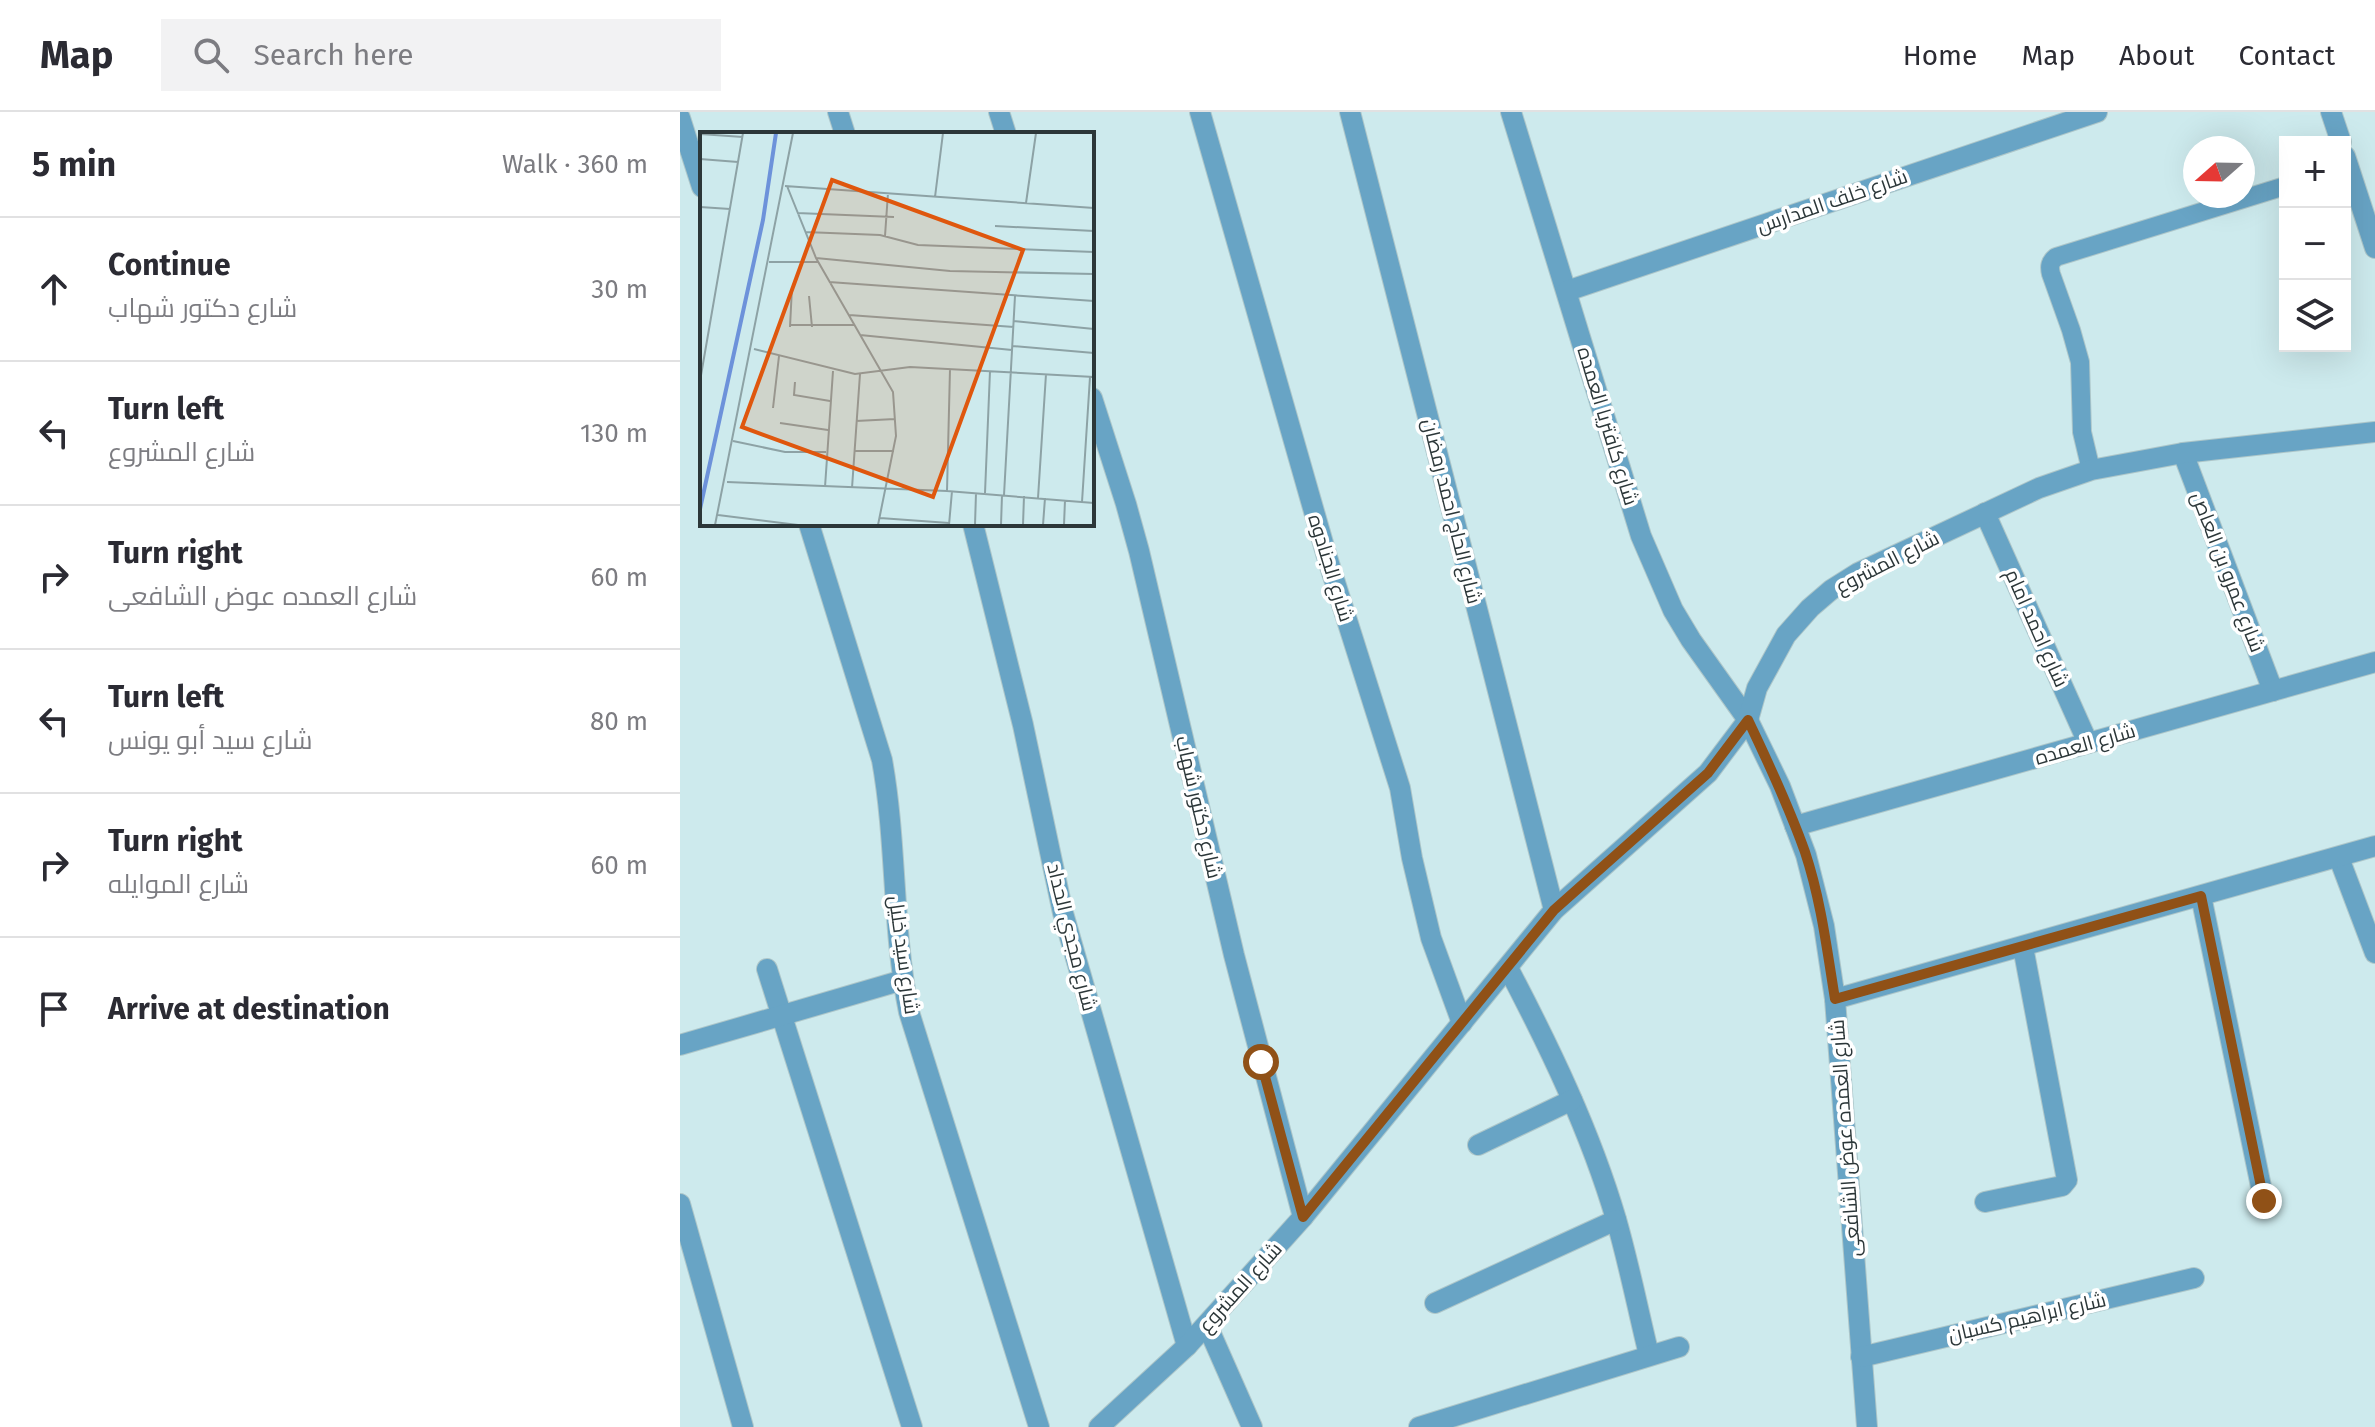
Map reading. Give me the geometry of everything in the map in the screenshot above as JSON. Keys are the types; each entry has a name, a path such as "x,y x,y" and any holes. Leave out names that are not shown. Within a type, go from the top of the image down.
{"street":[{"path":"838,112 844,132"},
{"path":"999,112 1005,132"},
{"name":"شارع الجنادوه","path":"1200,112 1327,557 1400,788 1412,858 1431,938 1462,1023"},
{"name":"شارع الحاج احمد رمضان","path":"1350,112 1554,910"},
{"name":"شارع كافتريا العمده","path":"1511,112 1641,536 1659,581 1691,640 1748,720"},
{"name":"شارع خلف المدارس","path":"1567,291 2097,112"},
{"path":"2331,112 2339,136"},
{"path":"680,118 700,181"},
{"path":"2351,178 2375,248"},
{"name":"شارع دكتور شهاب","path":"1094,404 1139,551 1234,955 1303,1217"},
{"name":"شارع المشروع","path":"1099,1427 1187,1346 1303,1217 1554,910 1708,773 1748,720 1757,688 1786,635 1831,590 1858,573 2039,488 2091,470 2183,453 2375,432"},
{"name":"شارع عمرو بن العاص","path":"2183,453 2273,691"},
{"name":"شارع احمد امام","path":"1985,513 2088,743"},
{"name":"شارع سيد خليل","path":"810,526 882,760 889,799 903,980 918,1043 1039,1427"},
{"name":"شارع مجدي الحداد","path":"973,526 1023,725 1063,913 1187,1346"},
{"name":"شارع العمده","path":"1795,826 2375,662"},
{"name":"شارع العمده عوض الشافعى","path":"1748,720 1780,786 1806,855 1824,926 1835,999 1867,1427"},
{"path":"1835,999 2375,846"},
{"path":"2339,858 2375,953"},
{"path":"2201,896 2264,1201"},
{"path":"1985,1202 2062,1186 2067,1180 2023,947"},
{"path":"1508,968 1542,1033 1596,1159 1616,1220 1649,1355"},
{"path":"767,969 912,1427"},
{"path":"680,1045 903,980"},
{"path":"1478,1145 1572,1100"},
{"path":"680,1204 743,1427"},
{"path":"1435,1303 1616,1220"},
{"name":"شارع ابراهيم كسبان","path":"1861,1357 2194,1278"},
{"path":"1207,1325 1252,1427"},
{"path":"1419,1427 1679,1347"}],"lane":[{"path":"2091,470 2082,432 2080,362 2051,274 2051,261 2279,188"}],"route":[{"path":"1261,1062 1303,1217 1554,910 1708,773 1748,720 1780,786 1806,855 1824,926 1835,999 2201,896 2264,1201"}]}
